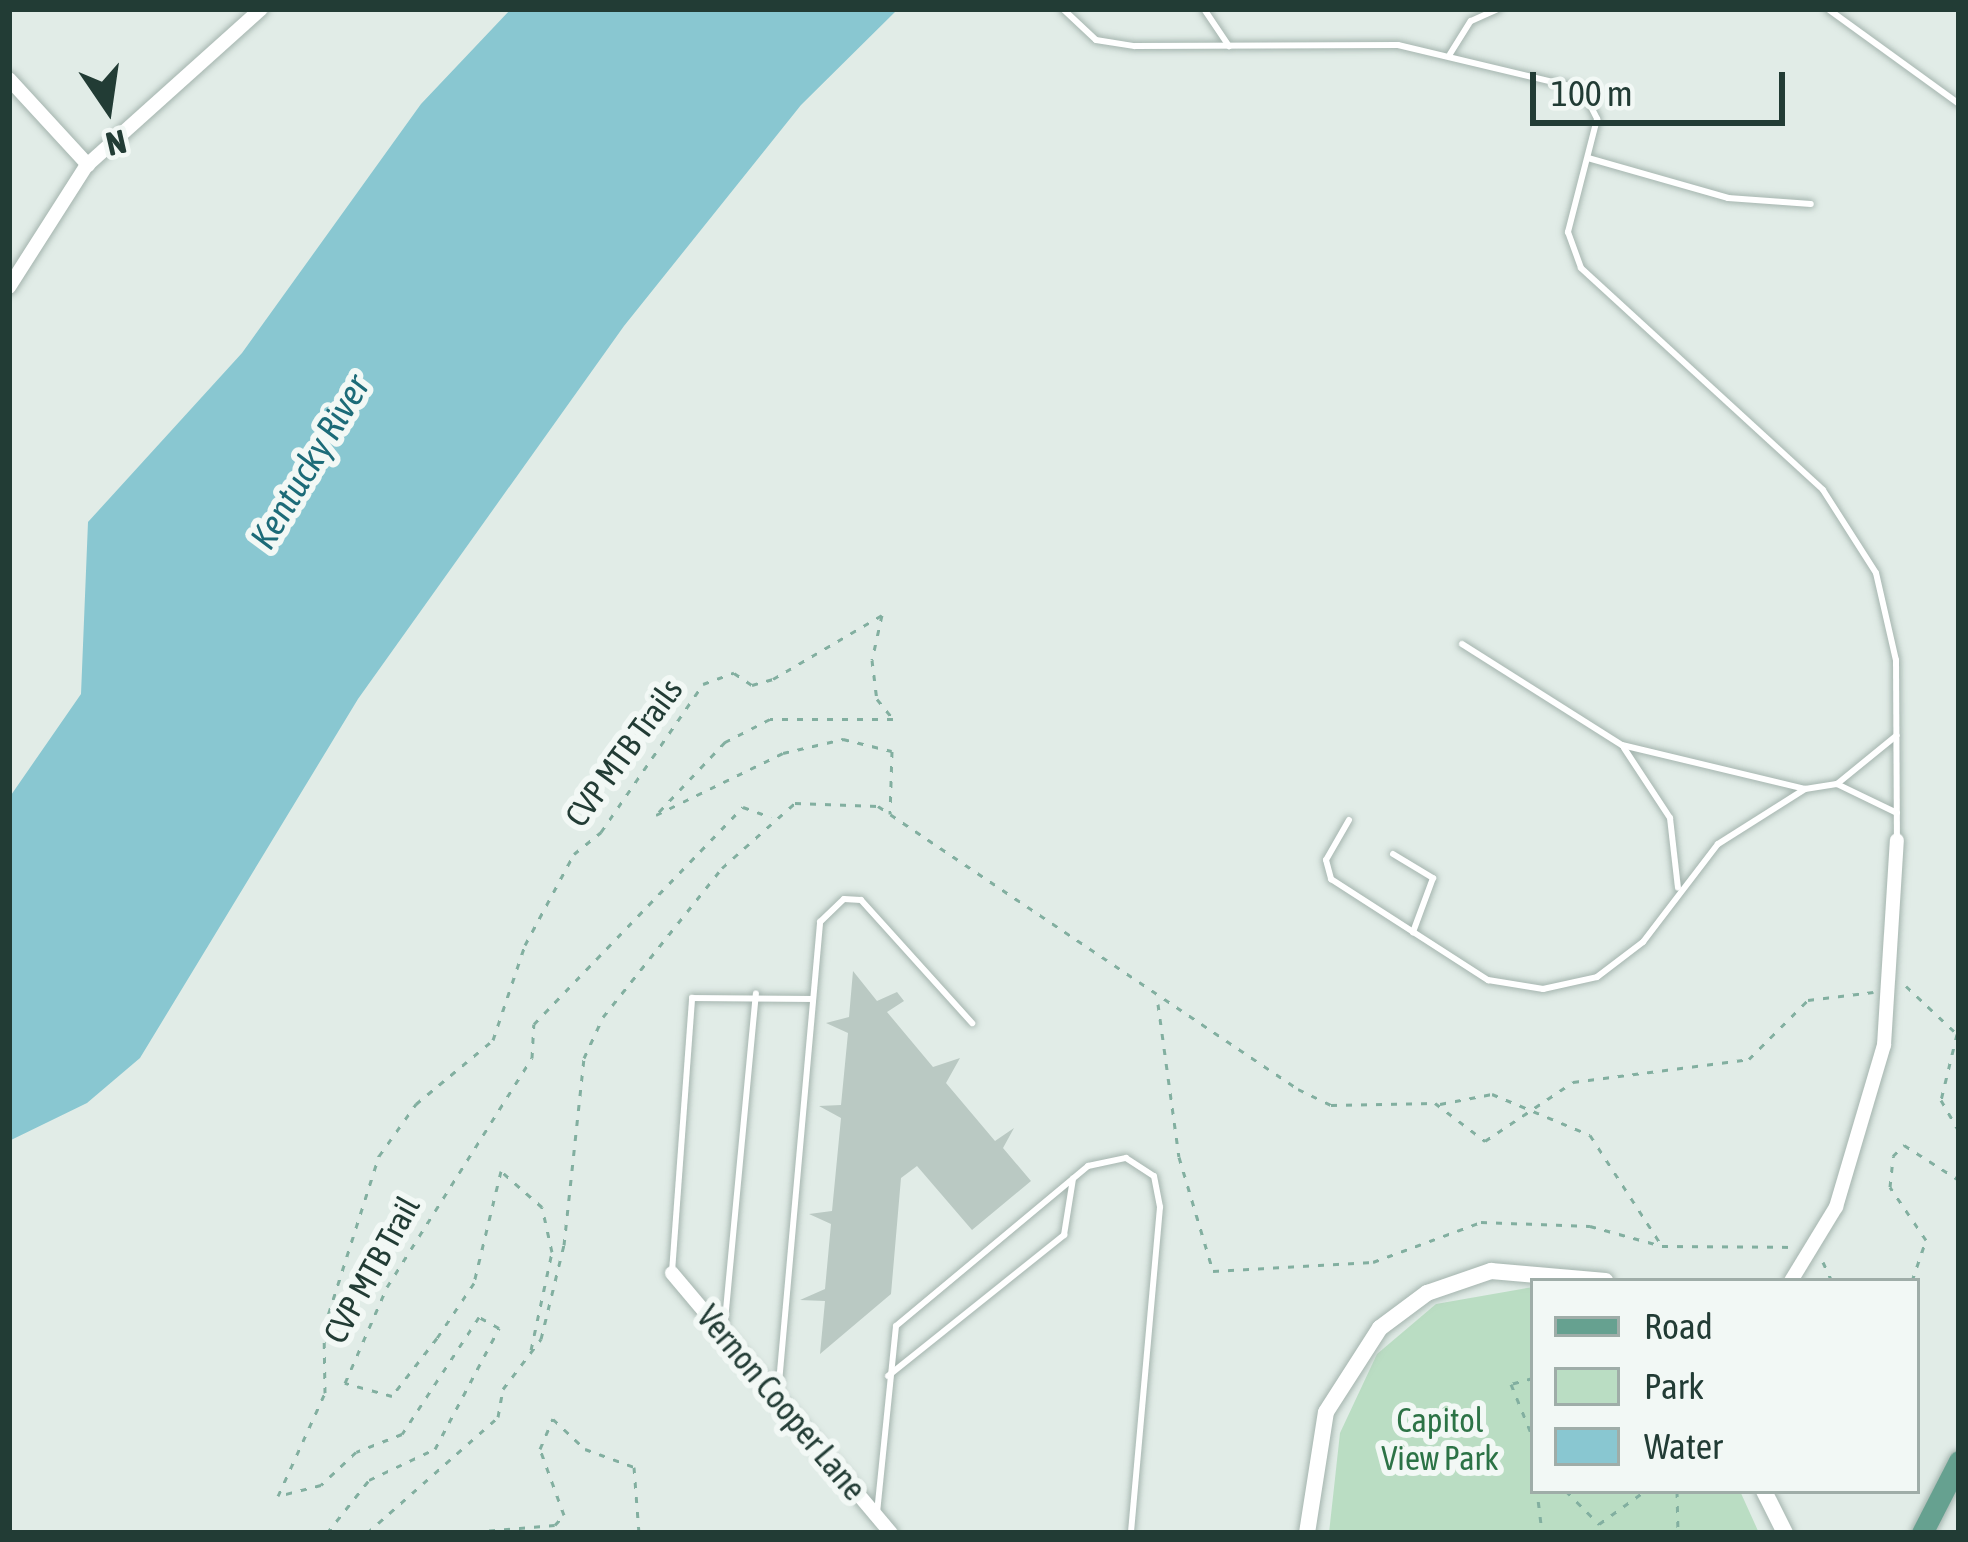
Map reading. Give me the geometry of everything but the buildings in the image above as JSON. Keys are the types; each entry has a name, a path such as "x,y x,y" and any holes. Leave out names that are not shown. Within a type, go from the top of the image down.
{"main road":[{"path":"1922,1533 1959,1461"}],"street":[{"path":"9,287 88,165 262,9"},
{"path":"9,79 88,165"},
{"path":"1793,1278 1836,1207 1884,1045 1897,840"},
{"path":"1307,1533 1326,1412 1380,1328 1427,1293 1491,1271 1572,1278"},
{"name":"Vernon Cooper Lane","path":"672,1273 891,1533"},
{"path":"1766,1494 1785,1533"}],"lane":[{"path":"1063,9 1096,40 1229,46 1347,40 1450,53 1582,89 1597,119 1568,232 1581,268 1789,455 1852,527 1888,614 1897,735 1897,840"},
{"path":"1204,9 1229,46"},
{"path":"1450,53 1471,22 1498,9"},
{"path":"1828,9 1959,104"},
{"path":"1588,158 1729,198 1810,204"},
{"path":"1462,644 1622,745 1805,789 1838,784 1897,735"},
{"path":"1622,745 1670,818 1678,892"},
{"path":"1838,784 1897,813"},
{"path":"1349,820 1326,860 1331,879 1488,980 1543,989 1597,977 1643,942 1718,844 1805,789"},
{"path":"1393,854 1433,878 1413,932"},
{"path":"778,1398 820,922 844,899 861,900 972,1023"},
{"path":"672,1273 692,998 756,994 812,999"},
{"path":"724,1335 756,994"},
{"path":"877,1516 896,1326 1073,1179 1126,1157 1160,1189 1131,1533"},
{"path":"888,1376 1064,1235 1073,1179"}],"path":[{"name":"CVP MTB Trails","path":"327,1533 369,1480 435,1449 498,1320 479,1317 403,1433 299,1496 278,1496 325,1393 324,1328 379,1156 416,1104 493,1040 524,945 574,854 601,832 703,684 734,673 752,686 773,679 882,615 872,660 877,700 893,719 846,712 826,724 786,715 754,725 656,815 783,753 843,739 892,751 890,814"},
{"name":"CVP MTB Trail","path":"368,1533 498,1418 503,1389 530,1354 564,1245 584,1058 663,935 772,818 814,796 890,814 1158,1002 1331,1105 1438,1104 1492,1094 1528,1118 1590,1135 1662,1246"},
{"name":"CVP MTB Trail","path":"530,1354 553,1252 542,1208 500,1171 473,1283 410,1375 392,1396 345,1383 387,1287 532,1058 534,1024 742,807 772,818"},
{"path":"1902,985 1957,1034 1941,1100 1959,1131"},
{"path":"1438,1104 1485,1142 1528,1118 1573,1082 1749,1059 1808,1000 1881,989"},
{"path":"1158,1002 1179,1157 1213,1271 1373,1262 1481,1222 1590,1226 1662,1246 1803,1249"},
{"path":"1913,1278 1926,1240 1890,1187 1893,1156 1904,1145 1959,1180"},
{"path":"1821,1260 1830,1278"},
{"path":"1530,1379 1511,1384 1530,1431"},
{"path":"459,1533 540,1533 564,1515 539,1449 553,1419 585,1448 634,1467 639,1533"},
{"path":"1537,1494 1542,1533"},
{"path":"1569,1494 1599,1524 1641,1494"},
{"path":"1677,1494 1678,1533"},
{"path":"430,1533 447,1533"}],"green space":[{"name":"Capitol View Park","path":"1530,1288 1530,1494 1741,1494 1759,1533 1329,1533 1340,1433 1377,1354 1436,1304"}],"water":[{"name":"Kentucky River","path":"511,9 898,9 801,105 624,326 358,699 140,1058 87,1103 9,1141 9,798 81,694 88,522 242,353 421,104"}]}
